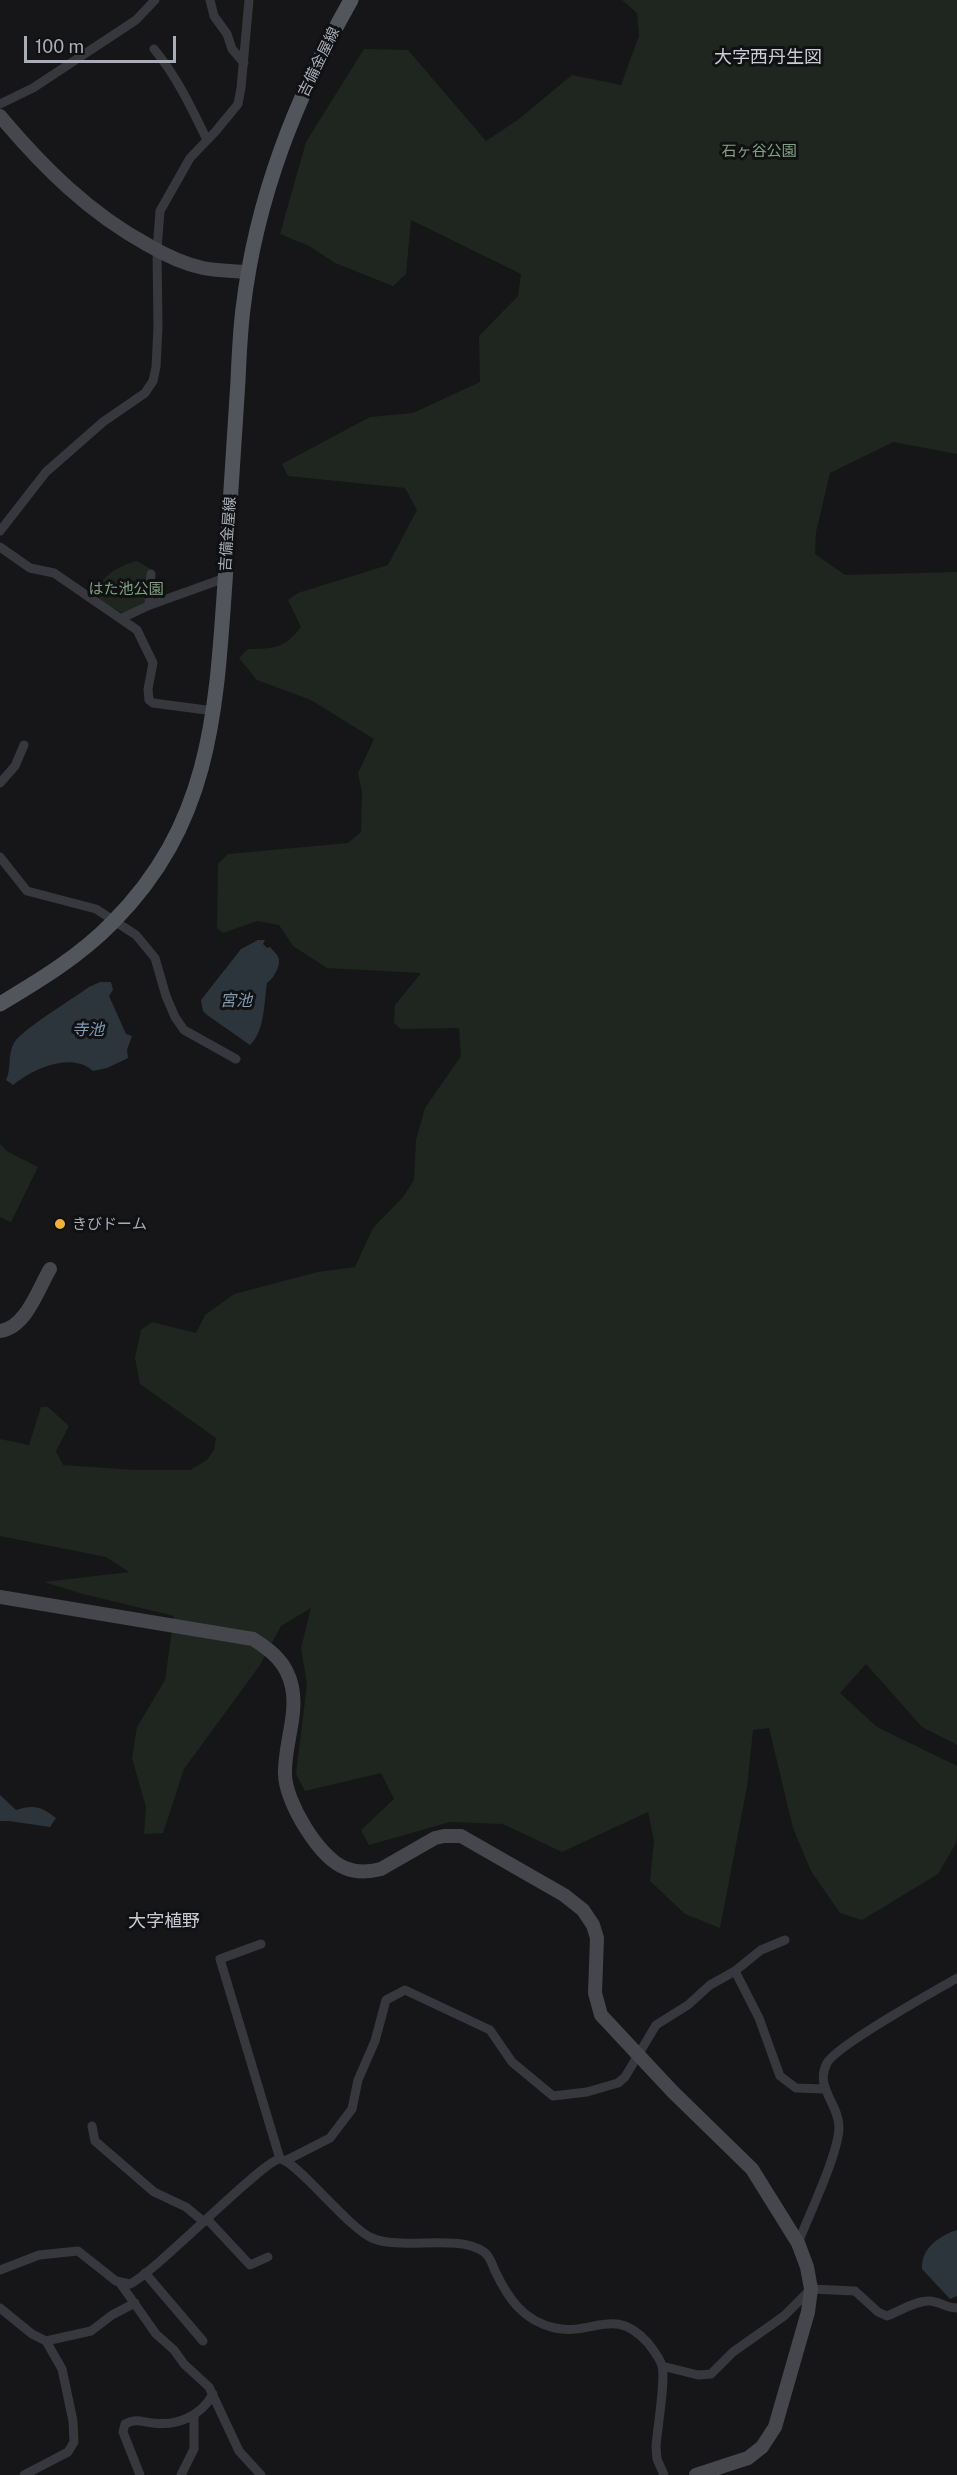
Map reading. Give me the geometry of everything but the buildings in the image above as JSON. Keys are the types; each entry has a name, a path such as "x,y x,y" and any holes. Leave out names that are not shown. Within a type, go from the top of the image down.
{"main road":[{"name":"吉備金屋線","path":"0,1004 70,960 113,922 153,873 184,819 205,759 214,711 225,578 240,334 248,272 257,228 279,149 309,80 351,0"}],"street":[{"path":"0,104 33,88 108,39 135,20 155,0"},
{"path":"210,0 214,16 227,34 232,49 244,63"},
{"path":"0,531 46,472 103,422 145,393 153,381 158,327 157,250 160,211 190,158 238,104 249,0"},
{"path":"154,49 171,69 207,140"},
{"path":"0,116 76,196 111,223 157,250 203,268 248,272"},
{"path":"0,547 30,567 54,573 137,630 153,663 148,689 149,700 163,705 214,711"},
{"path":"149,605 151,574"},
{"path":"122,618 149,605 225,578"},
{"path":"0,783 15,766 24,745"},
{"path":"0,857 27,891 96,909 136,935 149,949 160,969 166,996 175,1017 184,1030 236,1059"},
{"path":"0,1331 8,1330 19,1323 50,1269"},
{"path":"0,1597 253,1639 279,1658 292,1688 292,1712 285,1772 287,1790 302,1822 328,1857 344,1868 354,1871 372,1871 381,1869 435,1838 461,1836 571,1899 589,1918 597,1938 595,1993 598,2007 606,2021 713,2134 752,2169 798,2243 807,2266 811,2289 808,2312 771,2434 762,2447 748,2458 696,2475"},
{"path":"120,2283 130,2284 145,2273 263,2168 330,2138 352,2109 358,2080 375,2041 386,2000 405,1990 490,2030 512,2062 553,2096 587,2092 618,2083 625,2078 656,2025 688,2005 710,1985 735,1971 761,1950 785,1940"},
{"path":"261,1944 220,1959 283,2160 294,2165 333,2206 369,2237 384,2242 449,2244 477,2249 489,2258 506,2295 531,2318 545,2325 566,2329 619,2323 646,2342 662,2366 656,2447 657,2459 664,2475"},
{"path":"735,1971 759,2018 780,2076 796,2088 824,2089"},
{"path":"798,2243 829,2165 839,2133 835,2109 824,2089 823,2079 827,2063 835,2055 957,1978"},
{"path":"92,2126 95,2141 112,2154 120,2164 154,2192 186,2207 206,2220 250,2265 268,2257"},
{"path":"0,2270 39,2255 78,2251 120,2283 156,2334 174,2350 184,2364 209,2386 239,2451 261,2475"},
{"path":"145,2273 203,2341"},
{"path":"662,2366 699,2375 711,2374 733,2352 784,2316 811,2289 855,2291 878,2312 887,2316 919,2302 931,2301 948,2308 957,2308"},
{"path":"46,2342 91,2331 112,2315 135,2303"},
{"path":"0,2308 32,2334 46,2342 62,2369 74,2421 74,2442 68,2452 24,2475"},
{"path":"140,2475 123,2432 125,2424 137,2420 165,2424 194,2416 203,2410 213,2394"},
{"path":"181,2475 194,2449 194,2416"}],"green space":[{"name":"石ヶ谷公園","path":"622,0 957,0 957,454 893,442 830,473 816,532 815,554 845,575 957,572 957,1745 922,1727 866,1664 840,1693 877,1727 957,1766 957,1832 956,1843 938,1874 862,1920 840,1913 811,1871 793,1828 769,1728 753,1730 747,1787 720,1928 685,1914 650,1881 654,1841 648,1812 562,1852 503,1824 450,1822 369,1845 361,1830 394,1799 381,1773 305,1791 296,1774 307,1684 301,1648 311,1608 281,1626 260,1665 184,1769 163,1833 144,1834 146,1807 132,1758 137,1727 165,1680 174,1616 44,1582 129,1572 106,1557 0,1536 0,1439 29,1445 41,1407 48,1407 69,1426 56,1451 63,1465 135,1470 190,1470 207,1460 214,1450 216,1438 140,1384 135,1358 141,1330 152,1322 196,1333 205,1315 234,1294 318,1272 355,1267 373,1228 403,1197 414,1180 416,1140 425,1108 461,1056 459,1028 401,1029 394,1023 395,1005 421,973 327,968 293,946 279,925 257,921 223,933 217,928 218,864 228,854 348,843 361,832 362,792 358,773 374,739 311,700 257,680 239,658 248,649 278,646 295,634 301,627 288,600 298,593 388,565 417,510 405,488 288,476 282,464 370,417 413,413 480,382 479,336 518,296 521,274 411,220 406,274 393,286 335,263 309,246 280,234 306,142 364,49 408,50 486,141 519,119 572,75 621,85 639,36 637,13"},
{"name":"はた池公園","path":"137,561 154,571 152,601 122,613 100,600 100,586 109,574"},
{"path":"0,1144 8,1152 38,1167 11,1222 0,1217"}],"water":[{"name":"宮池","path":"258,940 265,940 263,944 267,948 270,947 279,958 279,962 275,974 267,983 259,1032 250,1045 207,1015 203,1011 201,1000 241,949"},
{"name":"寺池","path":"100,982 111,982 113,990 109,996 126,1034 132,1036 127,1050 128,1058 107,1068 93,1071 74,1062 63,1062 41,1068 13,1085 6,1080 12,1048 19,1037 48,1014"},
{"path":"0,1795 16,1810 28,1807 38,1808 56,1818 50,1827 0,1821"},
{"path":"957,2230 957,2296 950,2299 922,2269 922,2262 932,2244"}],"place":[{"name":"きびドーム","path":"60,1224"}],"district":[{"name":"大字西丹生図","path":"768,57"},
{"name":"大字植野","path":"164,1921"}]}
